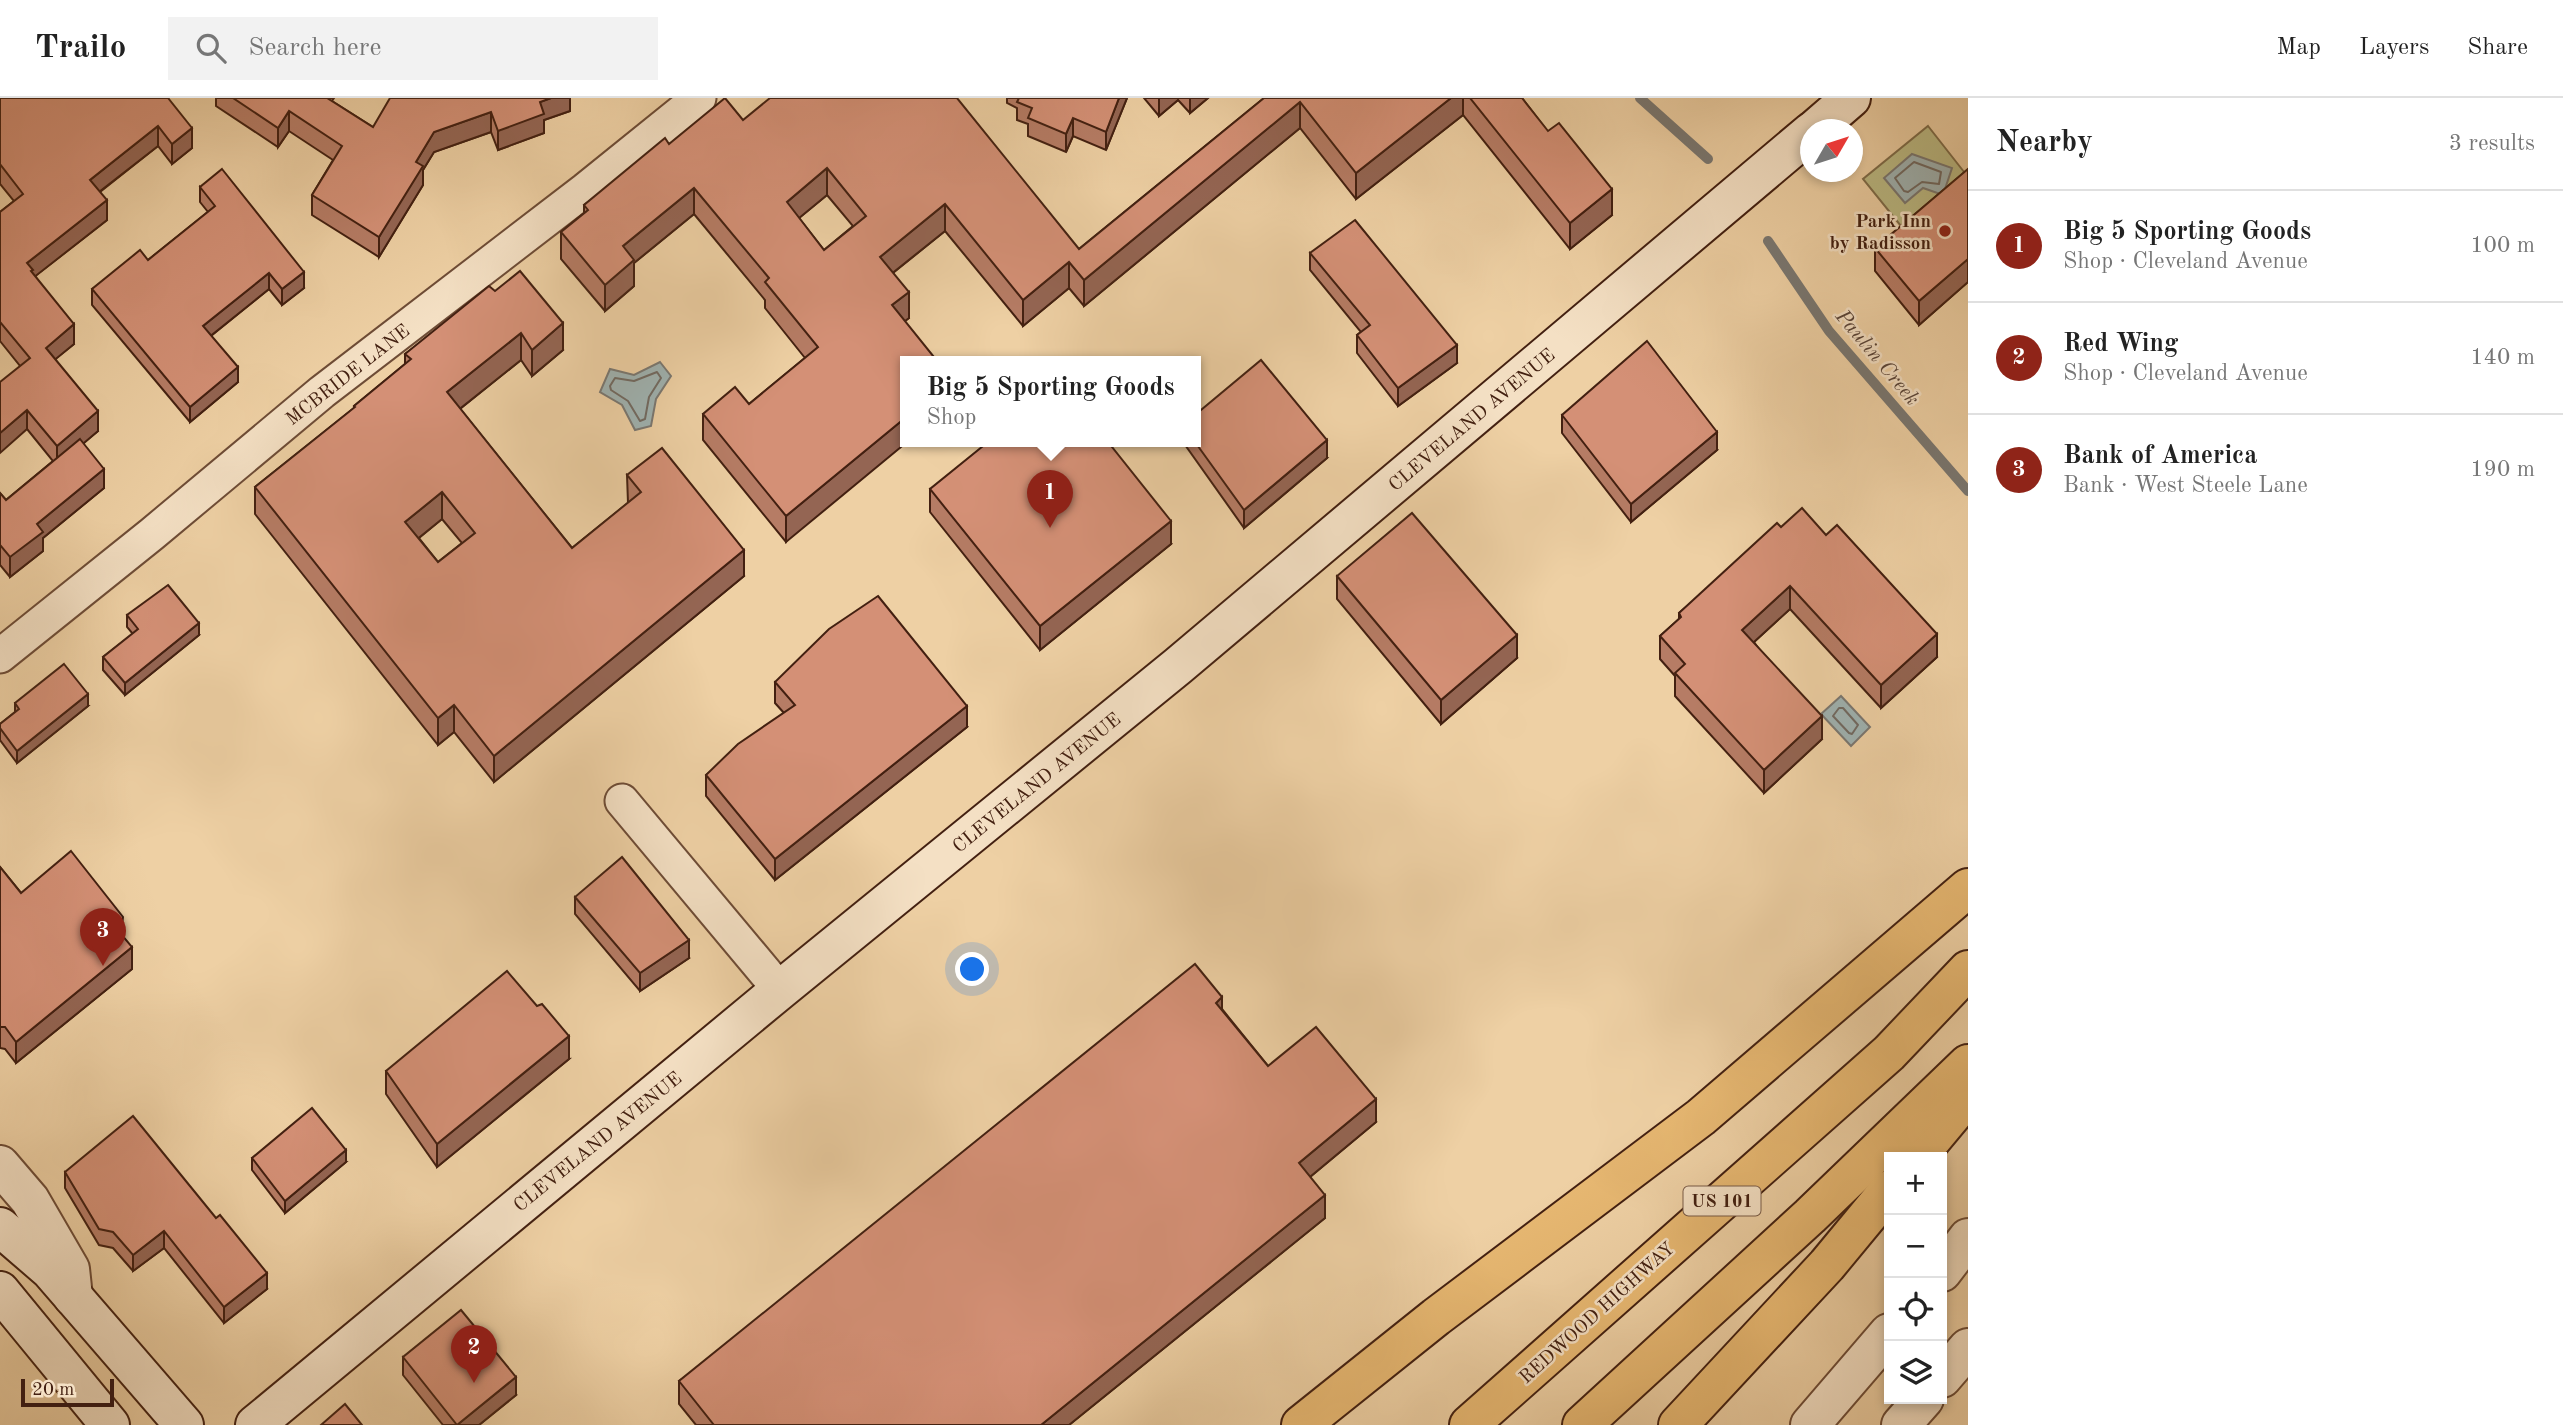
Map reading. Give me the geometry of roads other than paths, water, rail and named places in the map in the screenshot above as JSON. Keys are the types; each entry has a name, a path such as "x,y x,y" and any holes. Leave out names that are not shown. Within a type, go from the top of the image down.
{"highway":[{"path":"1301,1425 1436,1317 1701,1116 1968,888"},
{"name":"REDWOOD HIGHWAY","path":"1469,1425 1889,1053 1968,970"},
{"path":"1582,1425 1810,1216 1968,1064"},
{"path":"1921,1152 1968,1096"},
{"path":"1678,1425 1827,1265 1884,1196"}],"main road":[{"name":"CLEVELAND AVENUE","path":"1826,119 1851,98"},
{"name":"CLEVELAND AVENUE","path":"255,1425 780,990 1178,666 1800,141"},
{"path":"0,1165 30,1200 70,1269 73,1297"},
{"path":"0,1227 50,1270 184,1425"},
{"path":"1947,1265 1968,1238"},
{"path":"0,1291 110,1425"},
{"path":"1810,1425 1884,1339"},
{"path":"1947,1372 1968,1348"},
{"path":"1901,1425 1920,1404"}],"street":[{"name":"MCBRIDE LANE","path":"0,656 323,392 575,199 699,98"},
{"path":"622,801 780,990"}],"water":[{"path":"1912,154 1952,168 1943,195 1923,188 1905,203 1884,178"},
{"path":"660,362 671,376 656,399 651,426 635,430 622,405 600,392 610,369 634,375"},
{"path":"1841,696 1870,727 1851,746 1821,714"}],"waterway":[{"name":"Paulin Creek","path":"1640,98 1708,159"},
{"name":"Paulin Creek","path":"1768,241 1829,331 1968,491"}],"place":[{"name":"Park Inn by Radisson","path":"1945,231"},
{"name":"Big 5 Sporting Goods","path":"1050,528"},
{"name":"Bank of America","path":"103,966"},
{"name":"Red Wing","path":"474,1383"}]}
